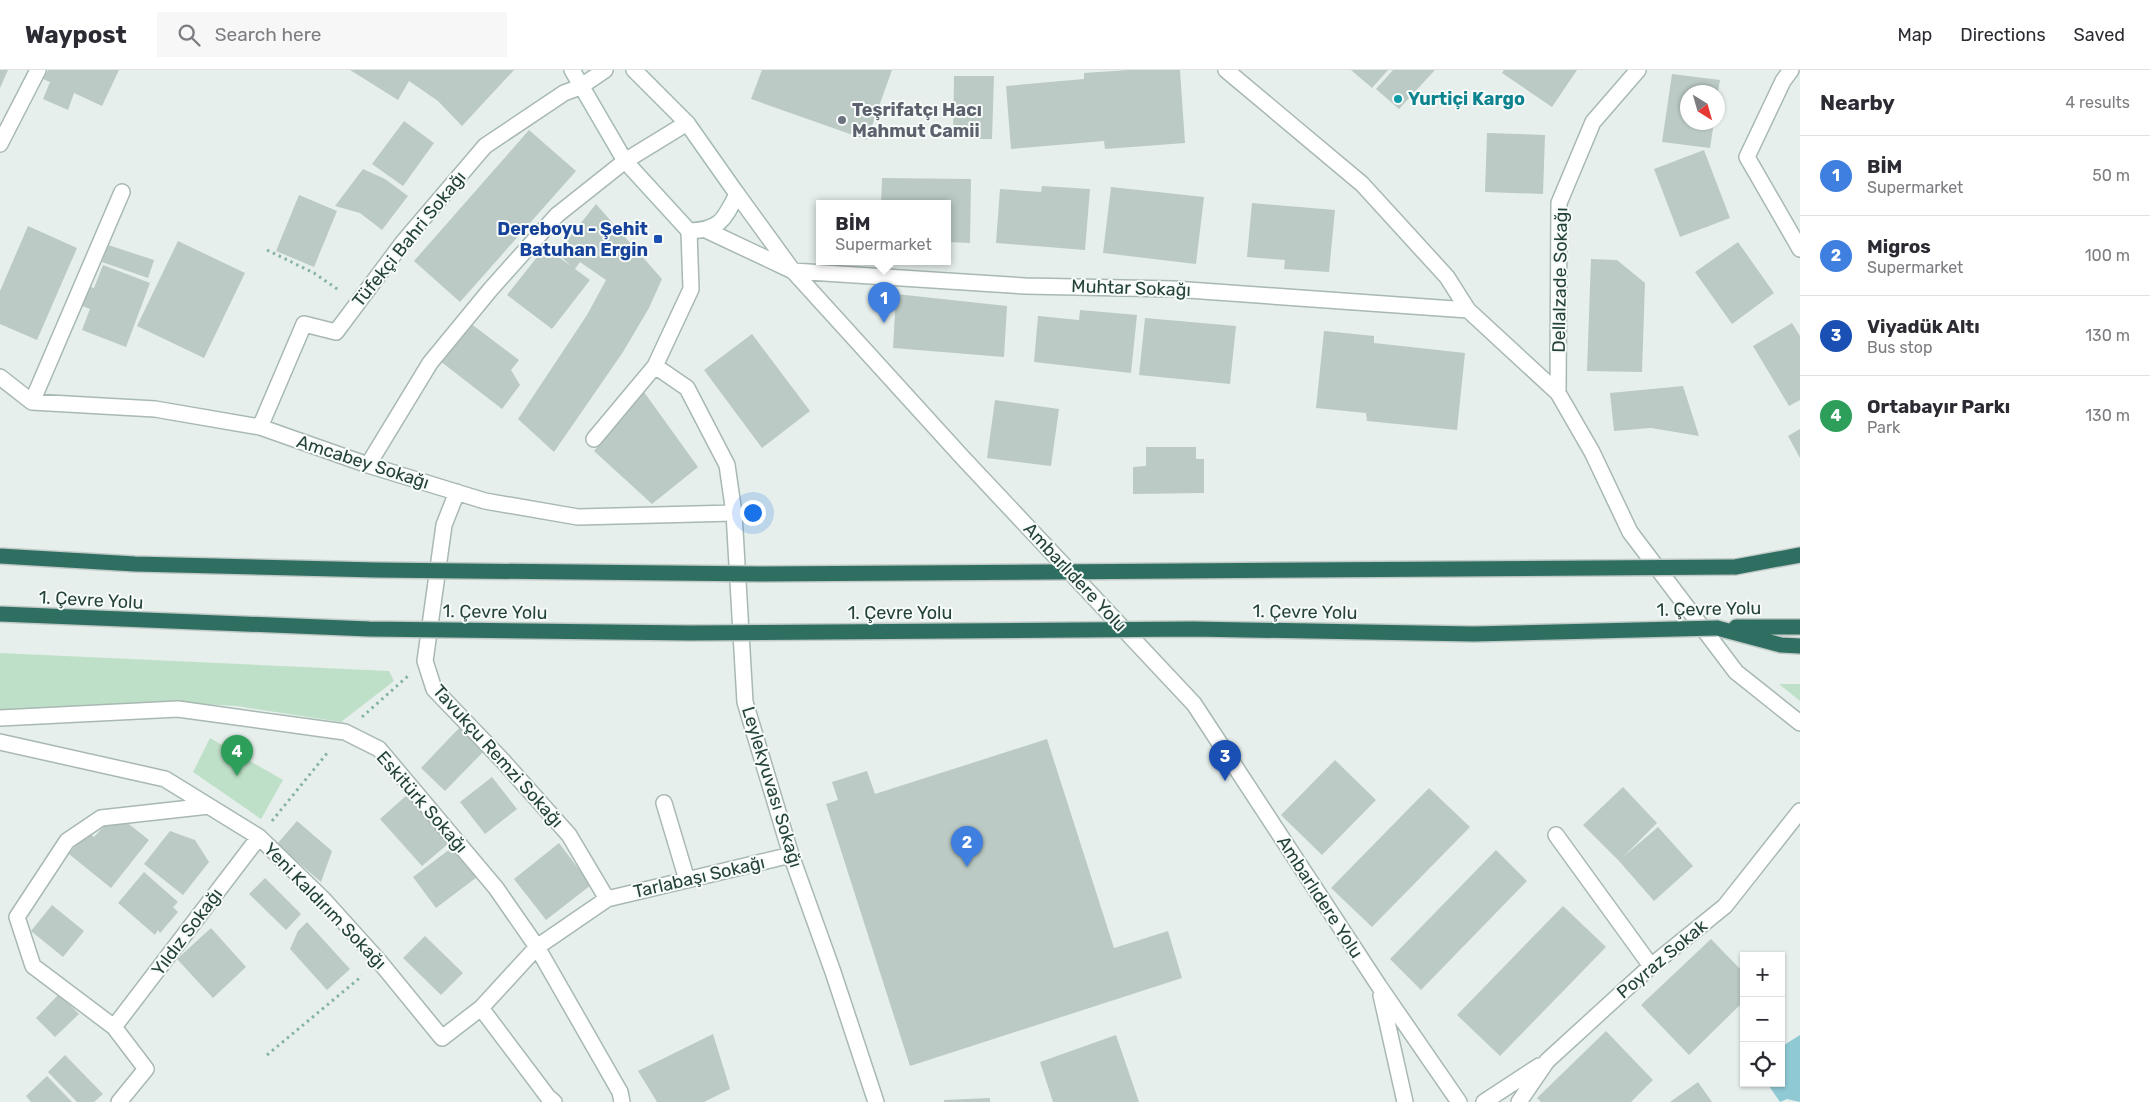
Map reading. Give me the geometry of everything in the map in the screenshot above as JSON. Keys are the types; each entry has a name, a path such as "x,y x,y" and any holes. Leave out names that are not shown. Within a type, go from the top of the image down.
{"highway":[{"path":"0,556 135,564 376,570 761,574 1800,567"},
{"path":"1735,567 1800,556"},
{"name":"1. Çevre Yolu","path":"0,614 359,628 690,633 1193,629 1474,634 1800,627"},
{"path":"1717,628 1781,645 1800,646"}],"street":[{"path":"0,144 38,70"},
{"path":"572,70 580,87 625,161 689,230 691,289 655,366 594,439"},
{"name":"Tüfekçi Bahri Sokağı","path":"260,427 304,324 336,332 404,241 485,146 564,93 580,87 605,70"},
{"name":"Ambarlıdere Yolu","path":"634,70 688,123 793,271 963,458 1194,704 1379,986 1459,1102"},
{"path":"1226,70 1362,184 1447,276 1468,310 1558,394 1592,452 1630,532 1736,672 1800,723"},
{"name":"Dellalzade Sokağı","path":"1558,394 1559,203 1593,122 1638,70"},
{"path":"1791,70 1783,81 1747,157 1800,248"},
{"path":"368,465 430,363 490,290 558,215 625,161 688,123"},
{"path":"0,377 32,402 122,192"},
{"path":"706,230 725,219 737,194"},
{"path":"689,230 706,230 793,271"},
{"name":"Muhtar Sokağı","path":"793,271 1025,286 1174,289 1468,310"},
{"name":"Leylekyuvası Sokağı","path":"655,366 688,388 727,465 734,513 745,702 791,855 833,972 876,1102"},
{"name":"Amcabey Sokağı","path":"32,402 155,409 260,427 368,465 486,501 578,517 734,513"},
{"name":"Tavukçu Remzi Sokağı","path":"457,492 444,524 425,661 434,689 503,761 569,835 607,899"},
{"name":"Eskitürk Sokağı","path":"0,718 178,709 345,732 379,749 496,888 537,947 620,1092 622,1102"},
{"name":"Yeni Kaldırım Sokağı","path":"0,742 165,779 259,837 324,900 379,961 442,1038 481,1008"},
{"path":"664,803 687,880"},
{"path":"119,1102 146,1069 114,1027 33,966 17,917 67,841 101,818 209,806"},
{"name":"Poyraz Sokak","path":"1519,1102 1547,1061 1651,966 1725,906 1800,811"},
{"path":"1556,835 1651,966"},
{"name":"Yıldız Sokağı","path":"114,1027 259,837"},
{"name":"Tarlabaşı Sokağı","path":"607,899 791,855"},
{"path":"554,1102 548,1097 481,1008 537,947 607,899"},
{"name":"Ambarlıdere Yolu","path":"1379,986 1405,1102"},
{"path":"1484,1102 1547,1061"}],"path":[{"path":"267,250 314,273 357,303"},
{"path":"267,1055 379,961"}],"green space":[{"path":"0,653 389,671 394,681 341,722 236,706 160,702 0,711"},
{"path":"1779,684 1800,684 1800,701"},
{"path":"210,738 283,780 261,819 193,772"}],"water":[{"path":"1800,1035 1800,1102 1787,1099 1780,1102 1770,1087 1785,1087 1785,1044"}],"building":[{"path":"0,70 8,70 0,88"},
{"path":"48,70 119,70 102,106 74,93 68,110 43,99 50,82 43,79"},
{"path":"350,70 514,70 462,126 438,101 409,81 398,100"},
{"name":"Teşrifatçı Hacı Mahmut Camii","path":"762,70 892,70 867,140 751,99"},
{"path":"1129,70 1180,70 1185,143 1105,149 1104,141 1011,149 1006,86 1084,79 1084,73"},
{"path":"1351,70 1388,70 1372,88"},
{"name":"Yurtiçi Kargo","path":"1393,70 1435,70 1399,109 1376,89"},
{"path":"1504,70 1577,70 1552,107 1502,73"},
{"path":"1672,74 1720,80 1719,85 1680,85 1680,130 1713,130 1710,148 1662,142"},
{"path":"954,76 994,76 992,139 953,139"},
{"path":"404,121 434,143 403,186 372,164"},
{"path":"529,130 576,171 460,302 414,261"},
{"path":"1487,133 1545,135 1543,194 1485,192"},
{"path":"1704,150 1730,218 1680,237 1654,169"},
{"path":"363,169 385,179 408,196 382,230 360,213 335,206"},
{"path":"882,178 971,179 970,243 951,242 951,200 881,200"},
{"path":"1042,186 1090,189 1085,250 996,243 1000,189 1041,192"},
{"path":"1111,187 1204,197 1196,264 1103,253"},
{"path":"299,195 337,211 314,267 276,251"},
{"path":"1252,203 1335,210 1329,272 1284,269 1285,260 1247,257"},
{"path":"596,204 662,279 649,308 623,352 554,452 518,419 587,315 606,280 580,262 575,269 590,280 552,329 507,295 545,247 571,266 557,253"},
{"path":"28,226 77,248 37,340 0,324 0,291"},
{"path":"178,241 245,273 204,358 137,326"},
{"path":"1738,242 1774,293 1732,324 1695,272"},
{"path":"108,245 154,260 148,278 102,262"},
{"path":"1591,259 1617,260 1645,283 1642,372 1587,371"},
{"path":"103,265 150,283 126,347 82,330 90,309 80,305 87,286 94,288"},
{"path":"896,294 1007,306 1004,357 893,348"},
{"path":"1080,310 1137,315 1131,373 1034,362 1038,316 1079,320"},
{"path":"1145,318 1236,326 1230,384 1139,375"},
{"path":"470,323 519,360 511,370 520,385 502,409 440,361"},
{"path":"1792,323 1800,336 1800,400 1789,406 1753,346"},
{"path":"1324,331 1374,336 1374,343 1465,353 1457,430 1367,421 1366,413 1316,408"},
{"path":"752,334 810,411 762,448 704,370"},
{"path":"1683,386 1699,436 1651,428 1614,431 1610,393"},
{"path":"644,392 698,467 652,504 594,451"},
{"path":"995,400 1059,409 1051,466 987,458"},
{"path":"1800,429 1800,458 1788,436"},
{"path":"1146,447 1196,447 1196,459 1204,459 1204,493 1133,494 1133,467 1146,466"},
{"path":"460,727 484,751 445,791 421,768"},
{"path":"1047,739 1114,948 1168,931 1182,978 910,1066 826,804 838,800 832,782 867,771 875,794"},
{"path":"1335,760 1376,800 1322,855 1281,815"},
{"path":"492,777 517,809 485,834 460,802"},
{"path":"1623,787 1657,823 1623,857 1658,827 1693,866 1654,901 1619,861 1583,825"},
{"path":"1429,788 1470,827 1372,927 1331,888"},
{"path":"407,795 449,843 422,866 380,819"},
{"path":"125,821 149,840 111,888 69,854 87,831 94,837 105,825"},
{"path":"297,821 332,851 321,882 277,844"},
{"path":"170,831 195,840 209,862 183,895 144,864"},
{"path":"559,843 591,885 546,920 514,879"},
{"path":"454,846 477,877 436,908 413,877"},
{"path":"1496,850 1527,881 1421,990 1390,959"},
{"path":"144,872 178,902 173,907 178,912 160,933 158,930 155,935 118,903"},
{"path":"265,878 301,914 286,930 249,894"},
{"path":"52,905 84,931 63,957 31,931"},
{"path":"1563,906 1606,947 1500,1056 1457,1015"},
{"path":"307,922 350,969 327,990 290,949 298,931"},
{"path":"211,928 246,967 213,998 177,959"},
{"path":"425,936 463,973 441,995 403,958"},
{"path":"1711,939 1740,969 1740,1005 1689,1055 1641,1005"},
{"path":"59,994 79,1014 55,1037 36,1018"},
{"path":"1606,1031 1653,1080 1631,1102 1541,1102 1537,1098"},
{"path":"713,1034 730,1089 704,1102 657,1102 638,1071"},
{"path":"1116,1035 1139,1102 1053,1102 1040,1062"},
{"path":"65,1055 103,1094 94,1102 77,1102 48,1072"},
{"path":"47,1076 72,1102 31,1102 26,1096"},
{"path":"1698,1082 1712,1102 1670,1102"},
{"path":"990,1098 990,1102 944,1102 944,1100"}],"place":[{"name":"Yurtiçi Kargo","path":"1398,99"},
{"name":"Teşrifatçı Hacı Mahmut Camii","path":"842,120"},
{"name":"Dereboyu - Şehit Batuhan Ergin","path":"658,239"},
{"name":"BİM","path":"884,323"},
{"name":"Ortabayır Parkı","path":"237,776"},
{"name":"Viyadük Altı","path":"1225,781"},
{"name":"Migros","path":"967,867"}]}
